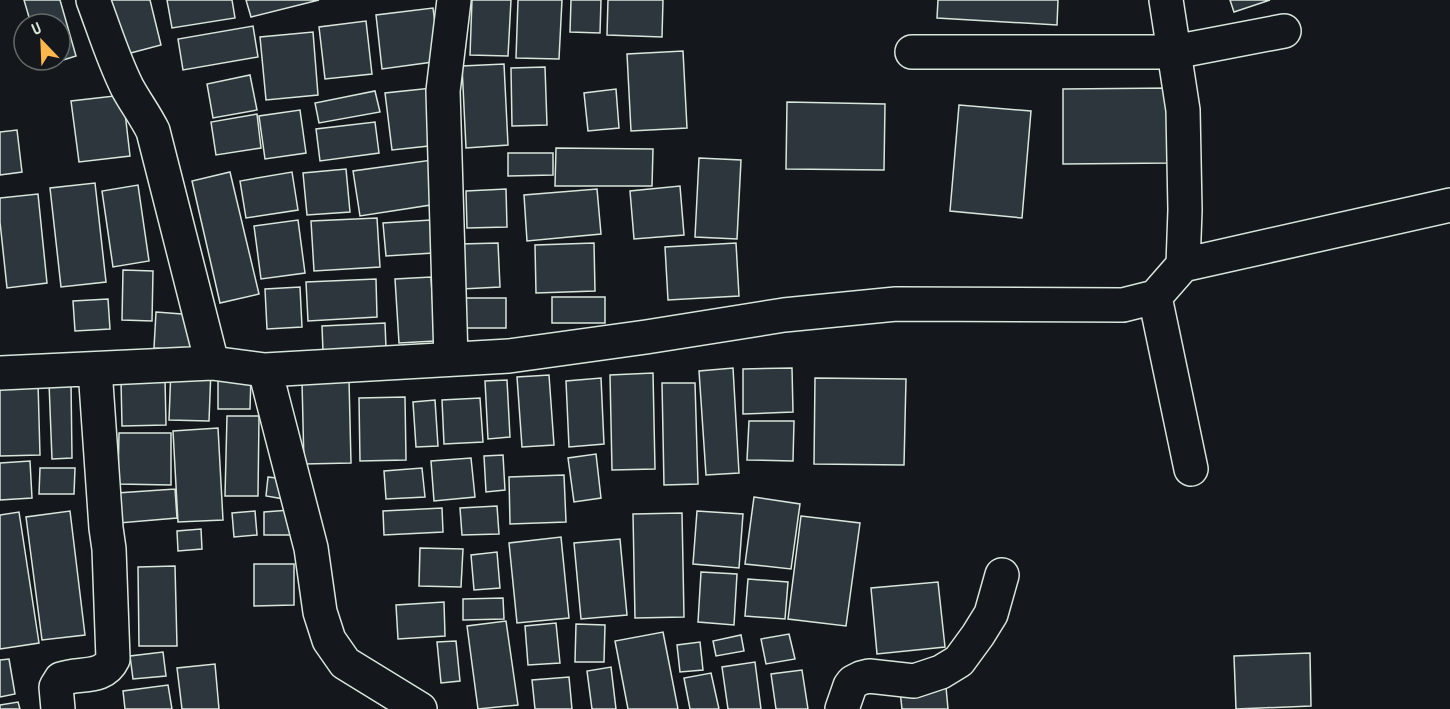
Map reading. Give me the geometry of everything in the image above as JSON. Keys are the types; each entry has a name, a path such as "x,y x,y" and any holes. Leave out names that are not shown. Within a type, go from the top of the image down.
{"street":[{"path":"93,0 128,89 153,131 212,363"},
{"path":"451,359 444,91 454,0"},
{"path":"1166,0 1183,110 1185,210 1183,265"},
{"path":"912,52 1174,52 1284,31"},
{"path":"0,373 212,363 264,370 509,356 784,315 896,304 1123,305 1155,297 1183,265 1450,206"},
{"path":"1155,297 1191,469"},
{"path":"58,709 56,687 61,679 104,671 113,659 109,549 95,369"},
{"path":"264,370 311,548 320,612 329,640 345,663 420,709"},
{"path":"842,709 850,686 861,678 869,675 914,681 941,672 959,662 991,614 1002,575"}],"building":[{"path":"24,0 60,0 63,12 28,12"},
{"path":"110,0 150,0 161,45 123,55"},
{"path":"167,0 232,0 235,18 172,28"},
{"path":"246,0 319,0 251,17"},
{"path":"472,0 511,0 508,56 470,55"},
{"path":"518,0 562,0 559,59 516,58"},
{"path":"571,0 601,0 600,33 570,32"},
{"path":"608,0 663,0 662,37 607,35"},
{"path":"938,0 1058,0 1057,25 937,18"},
{"path":"1230,0 1270,0 1234,12"},
{"path":"433,8 440,61 382,69 376,15"},
{"path":"366,21 372,74 325,79 319,27"},
{"path":"253,26 258,57 183,70 178,39"},
{"path":"313,32 318,95 266,100 260,37"},
{"path":"72,42 76,56 72,57"},
{"path":"683,51 687,128 631,131 627,54"},
{"path":"504,64 508,145 466,148 462,66"},
{"path":"545,67 547,125 512,126 511,68"},
{"path":"250,75 257,110 213,118 207,84"},
{"path":"432,88 438,145 392,150 385,93"},
{"path":"1171,88 1171,163 1063,164 1063,89"},
{"path":"616,89 619,128 588,131 584,93"},
{"path":"375,91 380,112 319,123 315,103"},
{"path":"123,95 130,156 79,162 71,101"},
{"path":"787,102 885,104 884,170 786,169"},
{"path":"959,105 1031,111 1022,218 950,211"},
{"path":"300,110 306,153 265,159 259,116"},
{"path":"257,114 261,148 216,155 211,122"},
{"path":"375,122 379,153 320,161 316,129"},
{"path":"17,130 22,172 0,175 0,132"},
{"path":"556,148 653,149 652,186 555,186"},
{"path":"508,153 553,153 553,175 508,176"},
{"path":"699,158 741,160 737,239 695,237"},
{"path":"432,160 437,204 360,216 353,171"},
{"path":"346,169 350,212 307,215 303,173"},
{"path":"230,172 259,294 220,303 192,181"},
{"path":"292,172 298,210 246,218 240,181"},
{"path":"95,183 106,282 61,287 50,188"},
{"path":"138,185 149,261 113,267 102,191"},
{"path":"680,186 684,235 634,239 630,191"},
{"path":"506,189 507,227 467,228 466,191"},
{"path":"597,189 601,234 527,241 524,195"},
{"path":"38,194 47,283 7,288 0,222 0,198"},
{"path":"377,218 380,267 314,271 311,221"},
{"path":"298,220 305,273 261,279 254,226"},
{"path":"431,220 433,253 386,256 383,223"},
{"path":"498,243 500,287 462,289 460,244"},
{"path":"594,243 595,291 536,293 535,245"},
{"path":"736,243 739,296 668,300 665,247"},
{"path":"123,270 153,271 152,321 122,320"},
{"path":"431,277 435,341 399,343 395,279"},
{"path":"376,279 377,317 308,321 306,282"},
{"path":"300,287 302,327 267,329 265,289"},
{"path":"552,297 605,297 605,323 552,323"},
{"path":"463,298 506,298 506,328 463,328"},
{"path":"108,299 110,329 75,331 73,301"},
{"path":"156,312 195,315 192,351 154,348"},
{"path":"385,323 386,348 323,352 322,326"},
{"path":"171,368 211,369 209,421 169,420"},
{"path":"733,368 739,473 706,475 699,371"},
{"path":"792,368 793,412 743,414 743,369"},
{"path":"653,373 655,469 612,470 610,375"},
{"path":"218,375 251,376 250,409 218,409"},
{"path":"549,375 554,445 522,447 517,377"},
{"path":"601,378 604,444 569,447 566,381"},
{"path":"815,378 906,379 904,465 814,464"},
{"path":"165,379 166,425 122,426 121,380"},
{"path":"349,380 351,463 304,464 302,382"},
{"path":"507,380 510,437 488,439 485,381"},
{"path":"71,382 72,458 52,459 49,383"},
{"path":"38,383 40,455 0,456 0,384"},
{"path":"662,383 695,383 698,484 664,485"},
{"path":"405,397 406,460 360,461 359,398"},
{"path":"480,398 483,442 444,444 442,400"},
{"path":"435,400 438,446 416,447 413,402"},
{"path":"227,416 259,416 258,496 225,496"},
{"path":"749,421 794,421 793,461 747,460"},
{"path":"218,428 223,520 178,522 173,431"},
{"path":"119,433 171,433 171,485 118,484"},
{"path":"596,454 601,498 574,502 568,458"},
{"path":"503,455 505,490 486,492 484,456"},
{"path":"471,458 475,497 434,501 431,461"},
{"path":"30,461 32,498 0,500 0,463"},
{"path":"40,468 75,468 74,494 39,494"},
{"path":"422,468 425,497 386,499 384,471"},
{"path":"564,475 566,522 510,524 509,477"},
{"path":"268,477 285,479 284,499 266,496"},
{"path":"175,489 177,518 119,523 117,493"},
{"path":"754,497 800,504 791,569 745,564"},
{"path":"497,506 499,534 462,535 460,508"},
{"path":"442,508 443,532 384,535 383,511"},
{"path":"290,510 292,535 264,535 264,512"},
{"path":"70,511 85,635 42,640 26,517"},
{"path":"255,511 257,535 234,537 232,513"},
{"path":"697,511 743,514 739,568 693,564"},
{"path":"19,512 39,643 0,649 0,515"},
{"path":"682,513 684,617 635,618 633,514"},
{"path":"801,516 860,523 846,626 788,619"},
{"path":"201,529 202,549 178,551 177,531"},
{"path":"561,537 569,618 517,623 509,543"},
{"path":"620,539 627,615 581,619 574,543"},
{"path":"420,548 463,549 461,587 419,586"},
{"path":"497,552 500,588 474,590 471,555"},
{"path":"254,564 294,564 294,605 254,606"},
{"path":"175,566 177,646 139,646 138,567"},
{"path":"701,572 737,574 734,625 698,622"},
{"path":"748,579 788,582 785,619 745,616"},
{"path":"938,582 945,647 877,654 871,588"},
{"path":"503,598 504,619 463,620 463,599"},
{"path":"444,602 445,636 398,639 396,605"},
{"path":"506,621 518,705 478,709 467,626"},
{"path":"556,623 560,663 528,665 525,626"},
{"path":"576,624 605,625 604,662 575,662"},
{"path":"663,632 678,709 628,709 615,641"},
{"path":"789,634 795,659 766,664 761,639"},
{"path":"741,635 744,651 716,656 713,641"},
{"path":"456,641 460,681 441,683 437,642"},
{"path":"700,642 703,670 680,672 677,645"},
{"path":"163,652 166,676 133,679 130,656"},
{"path":"1310,653 1311,706 1236,709 1234,656"},
{"path":"9,659 15,694 0,697 0,660"},
{"path":"755,662 761,709 728,709 722,667"},
{"path":"215,664 219,709 182,709 177,668"},
{"path":"611,667 616,709 592,709 587,671"},
{"path":"802,670 808,709 776,709 771,674"},
{"path":"711,673 719,709 690,709 684,678"},
{"path":"569,677 572,709 535,709 532,680"},
{"path":"168,685 172,709 125,709 123,691"},
{"path":"946,687 948,709 902,709 900,691"},
{"path":"18,702 20,709 0,709 0,705"}]}
